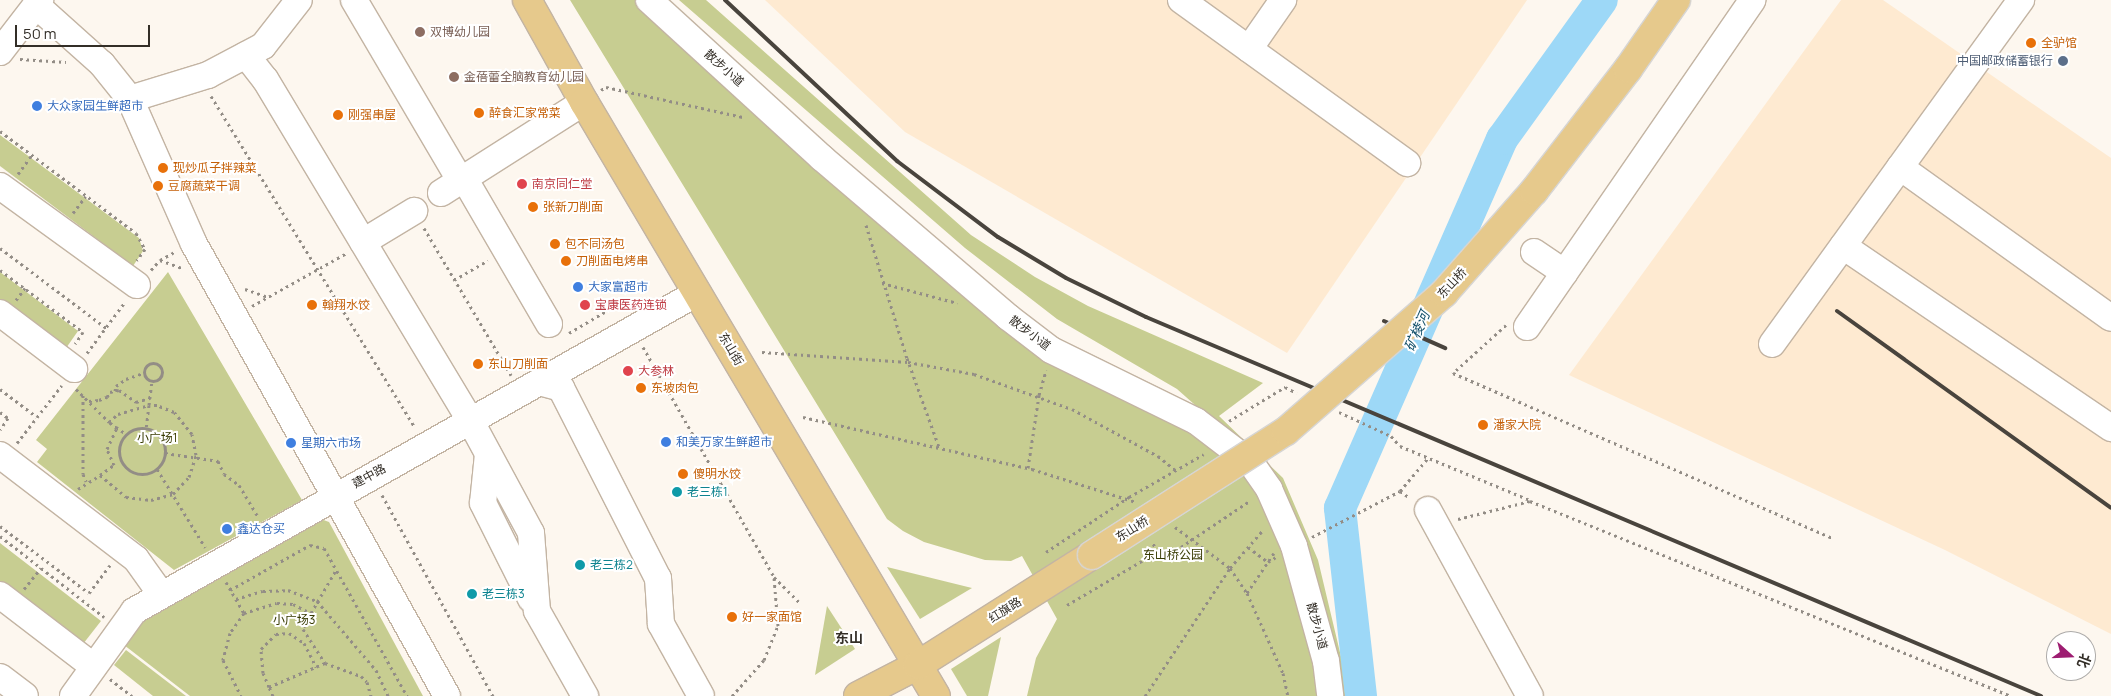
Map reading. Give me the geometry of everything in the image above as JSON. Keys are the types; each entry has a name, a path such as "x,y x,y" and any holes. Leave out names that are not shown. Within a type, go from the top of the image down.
{"main road":[{"name":"东山街","path":"527,0 595,94 697,293 936,695"},
{"name":"东山桥","path":"1092,555 1286,431 1444,293 1534,191 1628,69 1676,0"},
{"name":"红旗路","path":"858,696 918,665 1092,555"}],"street":[{"path":"130,99 196,79 263,46 299,0"},
{"path":"354,0 455,184 558,329"},
{"name":"散步小道","path":"649,0 822,158 1008,317 1051,350 1142,392 1219,436 1251,463 1279,510 1326,661 1330,696"},
{"path":"1181,0 1407,163"},
{"path":"1249,49 1282,0"},
{"path":"1520,323 1565,273 1753,0"},
{"path":"1772,344 2021,0"},
{"path":"5,43 38,3 102,64 130,99 194,244 447,696"},
{"path":"246,55 265,79 470,420 532,534 537,611 585,696"},
{"path":"455,184 595,94"},
{"path":"1900,167 2111,318"},
{"path":"0,186 136,279"},
{"path":"363,242 416,215"},
{"path":"1843,246 2111,428"},
{"path":"1534,252 1565,273"},
{"name":"建中路","path":"73,696 134,611 214,563 697,293"},
{"path":"0,313 68,370"},
{"path":"539,382 560,388 658,578 661,624 701,696"},
{"path":"0,455 136,559 161,594"},
{"path":"1428,510 1530,696"},
{"path":"0,595 94,666"},
{"path":"0,677 26,696"}],"path":[{"path":"5,43 102,64"},
{"path":"196,79 210,94 320,268 425,445"},
{"path":"595,94 750,118"},
{"path":"0,131 136,233 145,248 136,279"},
{"path":"416,215 509,374 539,382"},
{"path":"865,221 882,283 908,362 940,448"},
{"path":"0,248 105,329 68,370 23,435"},
{"path":"234,316 337,258"},
{"path":"136,279 160,260"},
{"path":"454,280 488,260"},
{"path":"0,270 83,332 68,370"},
{"path":"882,283 963,305"},
{"path":"558,329 625,300"},
{"path":"1520,323 1453,373 1833,538"},
{"path":"632,329 774,577 800,603"},
{"path":"1028,468 1038,395 1051,350"},
{"path":"762,352 908,362 974,374 1038,395 1158,456 1175,470"},
{"path":"115,391 116,386 126,379 143,373 149,363 158,364 162,375 152,381"},
{"path":"68,370 83,395 117,428 107,449 114,465"},
{"path":"143,373 152,381"},
{"path":"146,428 152,381"},
{"path":"1046,552 1175,470 1285,387 1299,394"},
{"path":"0,389 37,417"},
{"path":"89,401 107,397 110,392 119,390 136,402 150,398"},
{"path":"83,395 83,474 86,482 121,462"},
{"path":"100,475 126,497 151,500 173,494 189,477 196,455 192,434 174,412 158,405 149,405 118,414 109,422"},
{"path":"1331,408 1391,436 1400,446 1428,458 2011,696"},
{"path":"0,412 8,418 0,430"},
{"path":"803,417 928,445"},
{"path":"109,422 126,434"},
{"path":"146,428 158,435 165,453 157,469 137,474 121,462 119,447 126,434 146,428"},
{"path":"165,453 196,455 218,461 224,474 239,485 268,534"},
{"path":"1322,532 1400,491 1428,458"},
{"path":"157,469 244,613"},
{"path":"380,490 493,696"},
{"path":"1400,491 1428,510 1452,521 1530,501"},
{"path":"1181,547 1279,510"},
{"path":"1248,593 1279,510"},
{"path":"1145,696 1230,568 1279,510"},
{"path":"0,526 89,593 122,548"},
{"path":"0,536 104,616 99,624"},
{"path":"230,590 310,544 324,548 407,696"},
{"path":"1067,605 1157,552"},
{"path":"336,570 303,629 324,663 360,676 367,682 371,696"},
{"path":"732,696 764,660 778,626 774,577"},
{"path":"236,598 262,590 288,590 317,602 376,670 388,696"},
{"path":"241,696 223,660 230,633 244,613 260,606 277,603 292,604 311,613"},
{"path":"273,696 263,673 261,650 276,634 289,633 304,643 316,667"},
{"path":"269,687 324,663"}],"shaded area":[{"path":"765,0 1527,0 1287,353 905,132"},
{"path":"1841,0 1883,0 2111,158 2111,634 1945,550 1569,375"}],"green space":[{"name":"东山桥公园","path":"570,0 659,0 1006,300 1065,344 1195,405 1177,389 1057,319 965,248 679,0 706,0 971,235 1035,277 1088,306 1263,383 1219,416 1283,478 1318,560 1343,665 1346,696 1027,696 1036,658 1057,619 1022,556 1011,561 985,560 924,542 903,531 887,519"},
{"path":"0,135 139,238 143,251 133,266 0,166"},
{"path":"0,272 78,331 64,351 0,304"},
{"name":"小广场1","path":"168,272 302,500 174,570 37,462 47,449 36,440"},
{"name":"小广场3","path":"318,518 329,522 423,696 190,696 124,645 143,620"},
{"path":"0,543 101,621 83,644 0,581"},
{"path":"887,567 972,588 920,619"},
{"path":"827,606 855,649 815,675"},
{"path":"1001,637 988,696 967,696 951,669"},
{"path":"126,650 186,696 153,696 114,665"}],"waterway":[{"name":"矿棱河","path":"1361,696 1340,508 1502,139 1602,0"}],"railway":[{"path":"725,0 897,161 998,237 1066,278 1146,317 2041,696"},
{"path":"1837,311 2111,508"},
{"path":"1384,321 1445,348"}],"place":[{"name":"双博幼儿园","path":"420,32"},
{"name":"全驴馆","path":"2031,43"},
{"name":"中国邮政储蓄银行","path":"2063,61"},
{"name":"金蓓蕾全脑教育幼儿园","path":"454,77"},
{"name":"大众家园生鲜超市","path":"37,106"},
{"name":"醉食汇家常菜","path":"479,113"},
{"name":"刚强串屋","path":"338,115"},
{"name":"现炒瓜子拌辣菜","path":"163,168"},
{"name":"南京同仁堂","path":"522,184"},
{"name":"豆腐蔬菜干调","path":"158,186"},
{"name":"张新刀削面","path":"533,207"},
{"name":"包不同汤包","path":"555,244"},
{"name":"刀削面电烤串","path":"566,261"},
{"name":"大家富超市","path":"578,287"},
{"name":"翰翔水饺","path":"312,305"},
{"name":"宝康医药连锁","path":"585,305"},
{"name":"东山刀削面","path":"478,364"},
{"name":"大参林","path":"628,371"},
{"name":"东坡肉包","path":"641,388"},
{"name":"潘家大院","path":"1483,425"},
{"name":"和美万家生鲜超市","path":"666,442"},
{"name":"星期六市场","path":"291,443"},
{"name":"傻明水饺","path":"683,474"},
{"name":"老三栋1","path":"677,492"},
{"name":"鑫达仓买","path":"227,529"},
{"name":"老三栋2","path":"580,565"},
{"name":"老三栋3","path":"472,594"},
{"name":"好一家面馆","path":"732,617"}],"district":[{"name":"东山","path":"849,638"}]}
